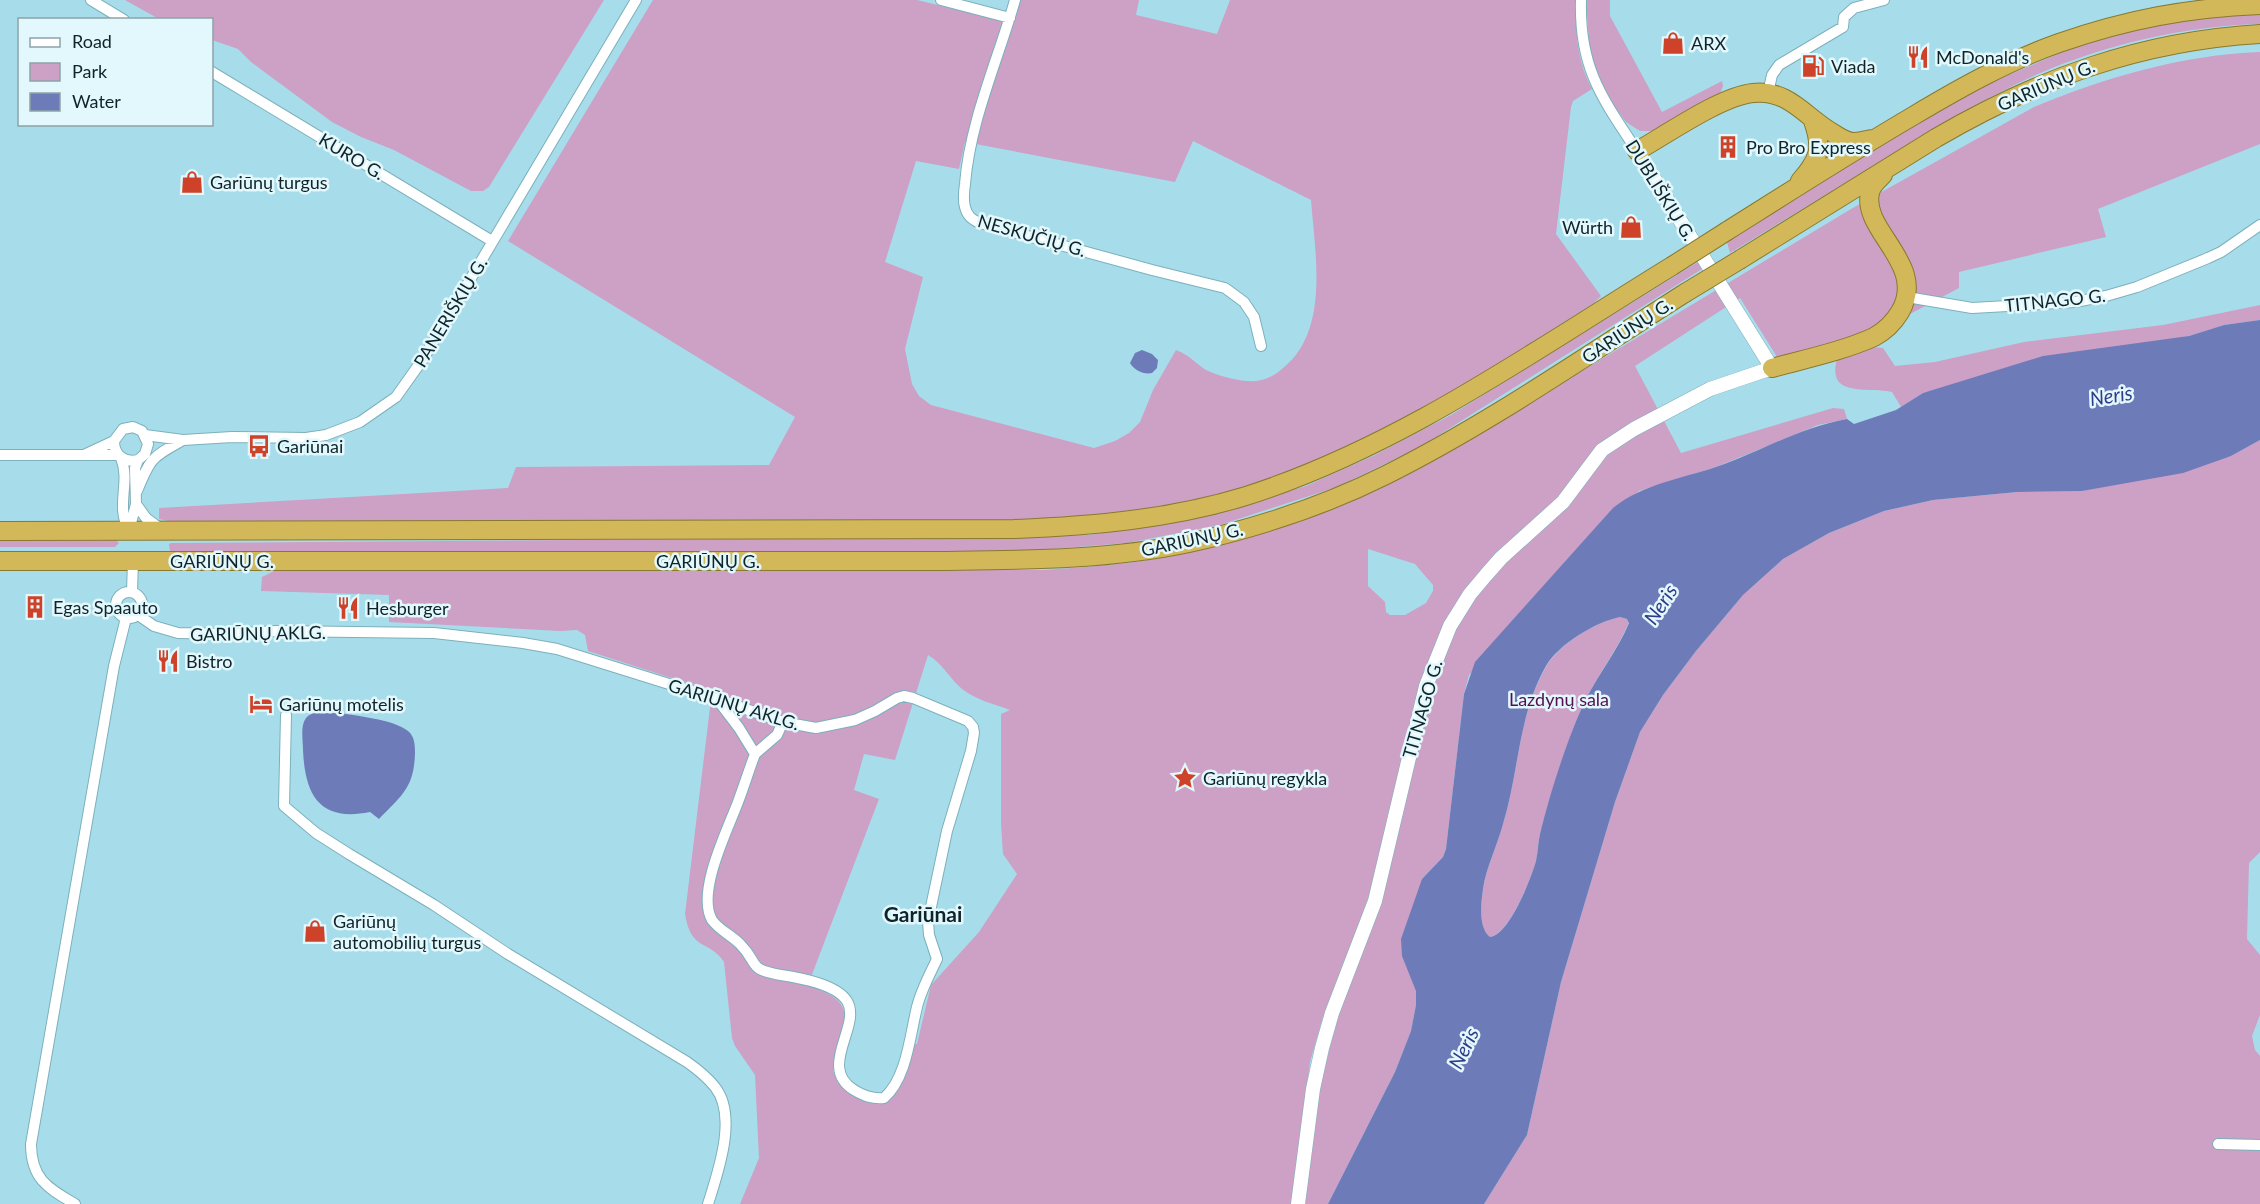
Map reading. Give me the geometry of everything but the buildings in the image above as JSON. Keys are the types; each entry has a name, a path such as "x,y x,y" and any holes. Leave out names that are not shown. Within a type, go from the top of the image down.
{"highway":[{"name":"GARIŪNŲ G.","path":"0,531 1003,529 1064,527 1152,518 1245,496 1292,480 1366,449 1469,391 1875,139 1982,77 2058,43 2101,29 2207,7 2260,5"},
{"name":"GARIŪNŲ G.","path":"0,561 1054,560 1136,552 1188,543 1243,530 1299,511 1385,475 1478,423 1966,120 2040,84 2109,60 2167,46 2230,36 2260,34"},
{"path":"1637,152 1737,96 1754,93 1768,93 1789,99 1813,121 1844,140 1854,142 1875,139"},
{"path":"1791,191 1817,157 1819,143 1813,121"},
{"path":"1772,368 1874,337 1896,318 1907,297 1907,282 1903,268 1870,207 1870,193 1876,182 1893,164"},
{"path":"1818,211 1845,202 1855,204 1864,210 1882,232"},
{"path":"129,531 133,561"},
{"path":"258,573 274,561"}],"street":[{"path":"92,0 121,18"},
{"name":"PANERIŠKIŲ G.","path":"114,441 119,432 128,428 138,429 145,435 183,440 231,437 306,438 326,435 346,429 378,411 396,397 410,379 636,0"},
{"path":"941,0 1010,18 1015,0"},
{"name":"DUBLIŠKIŲ G.","path":"1581,0 1583,42 1592,78 1599,94 1772,368"},
{"path":"1768,93 1772,75 1779,65 1843,27 1844,17 1854,8 1884,0"},
{"name":"NESKUČIŲ G.","path":"1010,18 981,108 966,168 964,206 967,214 980,223 1225,288 1244,302 1254,317 1261,346"},
{"name":"KURO G.","path":"213,73 492,241"},
{"name":"TITNAGO G.","path":"1907,297 1972,308 2075,302 2106,296 2137,287 2208,258 2221,252 2260,225"},
{"name":"TITNAGO G.","path":"1298,1204 1313,1089 1322,1048 1332,1013 1375,901 1426,686 1450,626 1470,594 1486,575 1501,558 1563,502 1602,450 1634,429 1710,389 1772,368"},
{"path":"145,435 147,450"},
{"path":"129,531 136,504 137,492 134,477 138,460 147,450 161,444 183,440"},
{"path":"137,492 149,462 183,440"},
{"path":"85,454 114,441 115,450 125,471 121,506 129,531"},
{"path":"0,455 85,454 138,460"},
{"path":"136,504 146,518 163,530"},
{"path":"132,592 133,561"},
{"path":"132,592 139,596 142,603 138,615 126,618 116,610 116,601 121,595 132,592"},
{"name":"GARIŪNŲ AKLG.","path":"138,615 154,626 178,633 228,634 275,631 434,633 523,643 557,649 783,722 816,728 835,725 875,711 904,696 968,721 973,727 971,752 947,831 928,921 929,935 937,958 918,1004 909,1046 891,1092 884,1098 866,1096 851,1088 842,1079 839,1070 840,1056 850,1012 849,1004 843,995 815,982 771,973 755,967 740,944 719,928 710,914 708,903 711,878 726,829 738,803 755,754"},
{"path":"75,1204 51,1189 34,1171 31,1144 114,666 126,618"},
{"path":"717,699 740,728 755,754 777,735 783,722"},
{"path":"286,715 284,806 316,833 349,854 434,905 508,954 687,1062 716,1088 723,1102 724,1144 708,1204"},
{"path":"2218,1144 2260,1145"}],"green space":[{"path":"125,0 604,0 489,187 483,191 471,191 394,150 332,122 251,62 238,49 213,40 213,18 157,18"},
{"path":"653,0 917,0 1012,23 1019,0 1139,0 1136,15 1217,34 1230,0 1576,0 1578,46 1583,68 1592,89 1573,101 1571,107 1556,234 1601,296 1594,303 1524,348 1418,412 1344,449 1265,482 1194,500 1128,511 995,521 178,523 159,519 159,508 508,488 516,467 769,465 795,417 508,241","holes":["1193,141 1311,200 1316,267 1314,312 1308,333 1298,352 1283,368 1270,377 1251,381 1215,374 1176,350 1153,390 1140,422 1129,433 1115,441 1094,448 931,405 919,396 912,384 905,349 923,277 885,262 916,161 959,169 965,142 1175,182"]},
{"path":"1586,0 1610,0 1610,16 1662,112 1722,81 1720,94 1657,131 1640,131 1626,122 1602,89 1590,54"},
{"path":"2242,12 2260,12 2260,24 2204,28 2147,38 2064,63 2018,83 1940,125 1730,253 1727,242 1937,110 1999,79 2072,48 2150,26"},
{"path":"2260,52 2260,144 2098,209 2106,237 1959,272 1959,288 1878,331 1779,360 1740,298 1635,366 1681,453 1833,408 1844,409 1847,419 1818,425 1716,467 1639,491 1469,675 1464,694 1446,849 1443,857 1422,879 1416,1005 1411,1031 1395,1072 1328,1204 1305,1204 1319,1089 1337,1020 1323,1017 1310,1062 1292,1204 740,1204 759,1158 755,1075 732,1038 724,962 712,950 696,940 688,926 685,914 712,691 588,651 585,635 577,630 389,622 389,595 261,591 262,577 276,570 1043,570 1135,562 1208,548 1314,515 1417,470 1851,209 2034,107 2089,86 2145,69 2231,54","holes":["1368,549 1415,564 1433,585 1433,591 1426,603 1405,615 1390,615 1386,612 1385,602 1368,586","928,655 962,689 979,699 1010,710 1001,714 1001,824 1003,854 1017,874 979,932 931,985 917,1044 915,1044 892,1098 879,1104 865,1101 838,1083 833,1071 845,1016 843,1009 832,996 808,985 879,799 854,790 864,754 895,760"]},
{"path":"1698,262 1702,269 1420,447 1337,487 1220,525 1127,543 1027,551 170,551 169,544 171,543 1018,537 1089,535 1161,525 1235,508 1306,486 1373,456 1451,415"},
{"path":"2260,305 2260,320 2224,325 2189,336 1923,393 1901,407 1892,392 1852,388 1838,380 1835,372 1837,359 1873,347 1883,348 1895,366 1935,362 2024,342 2163,325"},
{"path":"2260,440 2260,852 2249,863 2247,939 2260,955 2260,1015 2252,1036 2255,1050 2260,1056 2260,1204 1484,1204 1527,1135 1561,982 1615,802 1640,732 1663,695 1696,651 1743,595 1783,559 1829,533 1884,511 1933,500 2017,492 2082,491 2231,456"},
{"path":"0,539 115,539 119,543 115,547 0,547"},
{"name":"Lazdynų sala","path":"1620,617 1629,622 1586,699 1573,730 1549,801 1540,834 1536,861 1529,880 1512,916 1497,934 1490,937 1486,933 1481,915 1484,882 1501,832 1524,724 1537,685 1546,667 1568,643 1589,629"}],"water":[{"name":"Neris","path":"2260,320 2260,440 2231,456 2183,473 2082,491 2017,492 1933,500 1884,511 1829,533 1783,559 1743,595 1696,651 1663,695 1640,732 1615,802 1561,982 1527,1135 1484,1204 1328,1204 1395,1072 1411,1031 1416,991 1402,956 1401,939 1422,879 1443,857 1446,849 1464,694 1475,662 1613,508 1649,488 1733,461 1812,428 1847,419 1854,424 1896,410 1923,393 2043,356 2189,336 2224,325","holes":["1620,617 1627,619 1629,623 1625,633 1591,689 1579,714 1560,765 1540,834 1536,861 1524,892 1512,917 1497,934 1490,937 1482,922 1483,889 1501,832 1524,724 1537,685 1546,666 1568,643 1600,624"]},
{"path":"1142,350 1152,354 1158,360 1157,368 1152,373 1140,371 1130,363 1135,353"},
{"path":"328,711 389,722 405,729 412,736 415,753 409,783 400,797 379,819 370,812 353,814 327,809 318,802 312,792 304,766 303,725 310,715"}],"place":[{"name":"ARX","path":"1673,43"},
{"name":"McDonald's","path":"1918,57"},
{"name":"Viada","path":"1813,66"},
{"name":"Pro Bro Express","path":"1728,147"},
{"name":"Gariūnų turgus","path":"192,182"},
{"name":"Würth","path":"1631,227"},
{"name":"Gariūnai","path":"259,446"},
{"name":"Egas Spaauto","path":"35,607"},
{"name":"Hesburger","path":"348,608"},
{"name":"Bistro","path":"168,661"},
{"name":"Gariūnų motelis","path":"261,704"},
{"name":"Gariūnų regykla","path":"1185,778"},
{"name":"Gariūnų automobilių turgus","path":"315,931"}],"district":[{"name":"Gariūnai","path":"923,913"}]}
